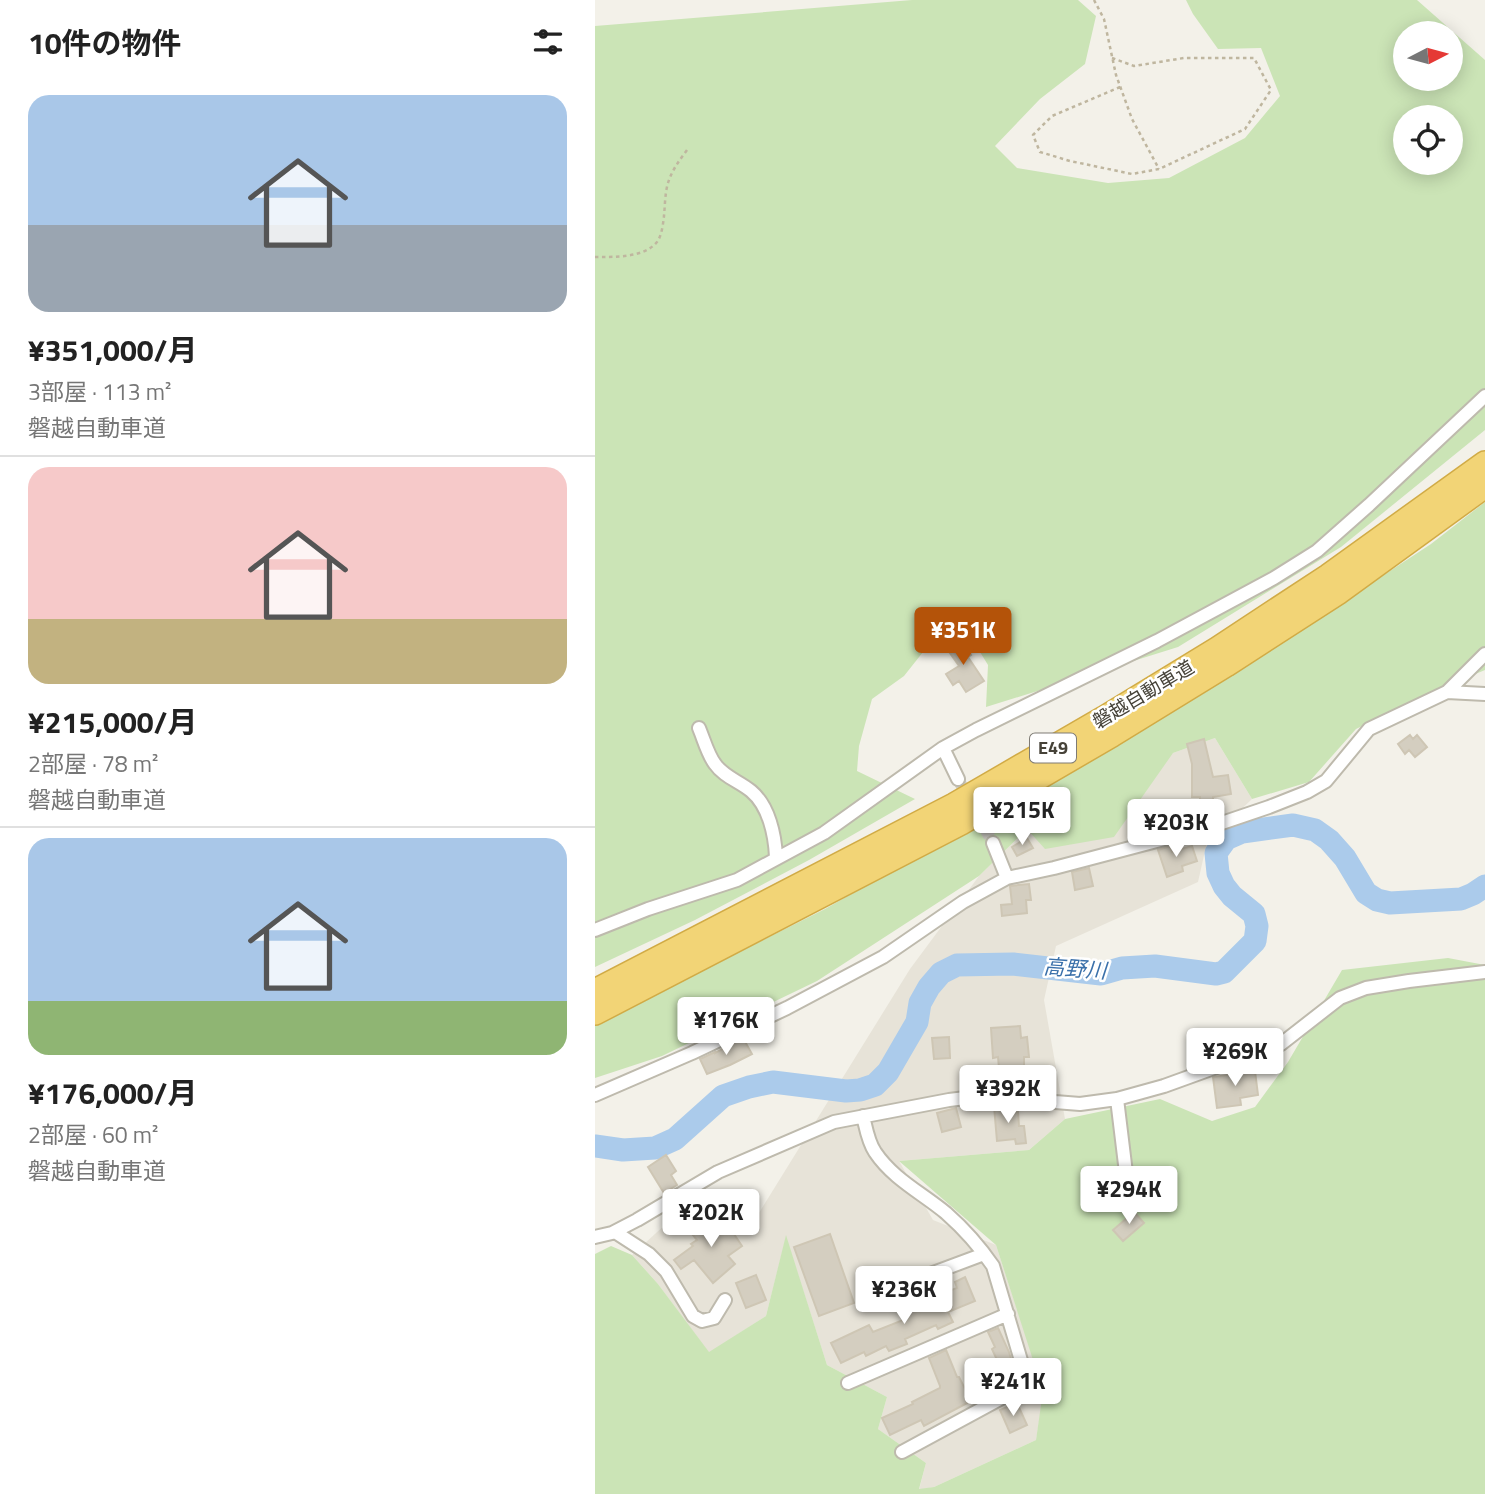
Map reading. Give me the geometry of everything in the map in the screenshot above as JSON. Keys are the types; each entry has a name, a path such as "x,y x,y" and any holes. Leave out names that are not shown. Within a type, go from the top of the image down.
{"highway":[{"name":"磐越自動車道","path":"595,990 954,805 1104,718 1217,649 1328,576 1485,463"},
{"name":"磐越自動車道","path":"595,1013 961,823 1112,736 1339,592 1485,486"}],"street":[{"path":"595,930 648,909 737,880 824,833 943,748 1157,641 1274,578 1317,551 1485,396"},
{"path":"595,1095 692,1053 883,957 963,902 1007,878 1210,827 1307,792 1326,782 1369,729 1447,692 1485,654"},
{"path":"1447,692 1485,694"},
{"path":"699,728 714,764 752,792 765,808 775,841 776,857"},
{"path":"943,748 958,779"},
{"path":"993,843 1007,878"},
{"path":"595,1237 615,1232 718,1172 834,1122 982,1096 1024,1096 1080,1104 1117,1099 1164,1086 1222,1065 1247,1062 1281,1044 1340,998 1366,988 1485,972"},
{"path":"1117,1099 1127,1181 1138,1202"},
{"path":"863,1116 870,1144 877,1155 907,1185 945,1213 993,1266 1025,1374 1025,1381 1020,1388 902,1452"},
{"path":"615,1232 649,1254 666,1271 693,1317 702,1321 714,1318 725,1300"},
{"path":"866,1298 984,1254"},
{"path":"848,1383 1008,1314"}],"path":[{"path":"1094,0 1104,19 1120,87 1132,119 1159,169"},
{"path":"1112,58 1134,66 1184,58 1254,58 1271,90 1245,129 1159,169 1132,174 1040,152 1033,135 1052,116 1120,87"},
{"path":"595,257 634,254 656,242 661,233 667,186 673,170 687,150"}],"shaded area":[{"path":"1215,738 1252,799 1207,842 1198,882 1056,946 1044,1000 1065,1119 1029,1150 899,1161 933,1220 996,1245 1044,1391 1036,1440 934,1487 919,1490 926,1463 878,1429 887,1397 827,1365 786,1237 766,1316 709,1353 658,1284 632,1255 703,1190 754,1221 910,969 979,876 1027,829 1173,753"}],"green space":[{"path":"912,0 1078,0 1096,16 1085,64 1040,99 995,146 1017,168 1108,183 1169,178 1245,138 1280,96 1261,48 1218,49 1186,0 1417,0 1441,21 1393,21 1393,91 1463,91 1463,41 1485,60 1485,430 1341,547 1178,647 986,707 988,665 964,626 927,647 904,676 872,699 859,746 857,771 915,799 809,860 695,920 595,967 595,26"},
{"path":"1485,502 1485,670 1356,729 1309,782 1252,799 1215,738 1173,753 1114,837 1045,849 1027,829 979,876 817,981 662,1056 595,1078 595,1024 825,909 1201,695 1431,544"},
{"path":"1448,958 1485,965 1485,1494 595,1494 595,1254 611,1246 632,1255 658,1284 709,1352 766,1316 786,1235 827,1365 887,1397 878,1429 926,1463 919,1489 934,1487 1036,1440 1043,1391 996,1245 899,1161 1029,1150 1065,1119 1160,1099 1212,1121 1255,1107 1288,1062 1342,970"}],"building":[{"path":"958,637 984,681 966,692 959,681 953,685 946,674 959,666 945,646"},
{"path":"1410,735 1413,739 1417,735 1427,747 1415,757 1409,750 1405,754 1398,744"},
{"path":"1204,739 1213,777 1228,775 1231,794 1213,797 1213,806 1200,806 1200,797 1192,797 1192,764 1187,744"},
{"path":"1027,838 1033,848 1017,856 1012,847"},
{"path":"1170,846 1172,852 1192,846 1197,861 1182,866 1183,871 1167,877 1158,850"},
{"path":"1089,868 1093,886 1075,890 1072,872"},
{"path":"1029,884 1031,900 1026,900 1027,913 1002,916 1001,905 1012,904 1010,886"},
{"path":"1020,1026 1021,1038 1027,1037 1029,1057 1024,1057 1024,1066 1020,1066 1019,1087 1010,1067 999,1068 998,1057 993,1058 991,1028"},
{"path":"949,1037 950,1058 934,1059 932,1038"},
{"path":"743,1038 752,1054 707,1074 700,1059"},
{"path":"1255,1071 1258,1095 1240,1098 1241,1105 1217,1108 1213,1077"},
{"path":"1008,1105 1009,1113 1018,1112 1019,1126 1024,1126 1026,1143 1016,1144 1015,1139 997,1141 994,1106"},
{"path":"956,1108 961,1127 942,1132 937,1113"},
{"path":"666,1155 676,1171 671,1175 677,1185 664,1193 648,1167"},
{"path":"1134,1212 1144,1223 1123,1241 1113,1230"},
{"path":"712,1218 716,1223 723,1218 742,1246 728,1256 735,1264 713,1283 694,1260 681,1269 674,1260 697,1240 688,1229 700,1220 704,1225"},
{"path":"830,1234 854,1303 819,1316 794,1247"},
{"path":"756,1275 766,1300 746,1308 736,1283"},
{"path":"965,1277 975,1301 948,1312 953,1322 938,1329 936,1325 905,1339 907,1344 889,1351 886,1346 866,1356 864,1352 841,1363 831,1343 869,1325 873,1332 906,1319 903,1311 918,1305 921,1311 951,1296 949,1291 957,1288 955,1282"},
{"path":"998,1328 1013,1366 1002,1371 988,1332"},
{"path":"946,1350 971,1401 924,1426 921,1420 890,1435 882,1418 940,1388 929,1358"},
{"path":"1017,1403 1027,1425 1010,1433 1000,1410"}],"waterway":[{"name":"高野川","path":"595,1146 623,1150 655,1148 675,1139 723,1096 749,1087 773,1082 846,1091 875,1085 888,1072 917,1022 920,1003 929,987 941,973 957,965 1013,964 1101,974 1122,968 1155,966 1216,974 1224,972 1255,941 1257,926 1254,914 1232,896 1218,873 1216,853 1226,839 1242,832 1293,825 1315,830 1329,840 1345,858 1366,893 1377,900 1390,903 1461,899 1485,886"}],"tunnel":[{"path":"958,779 993,843"}]}
